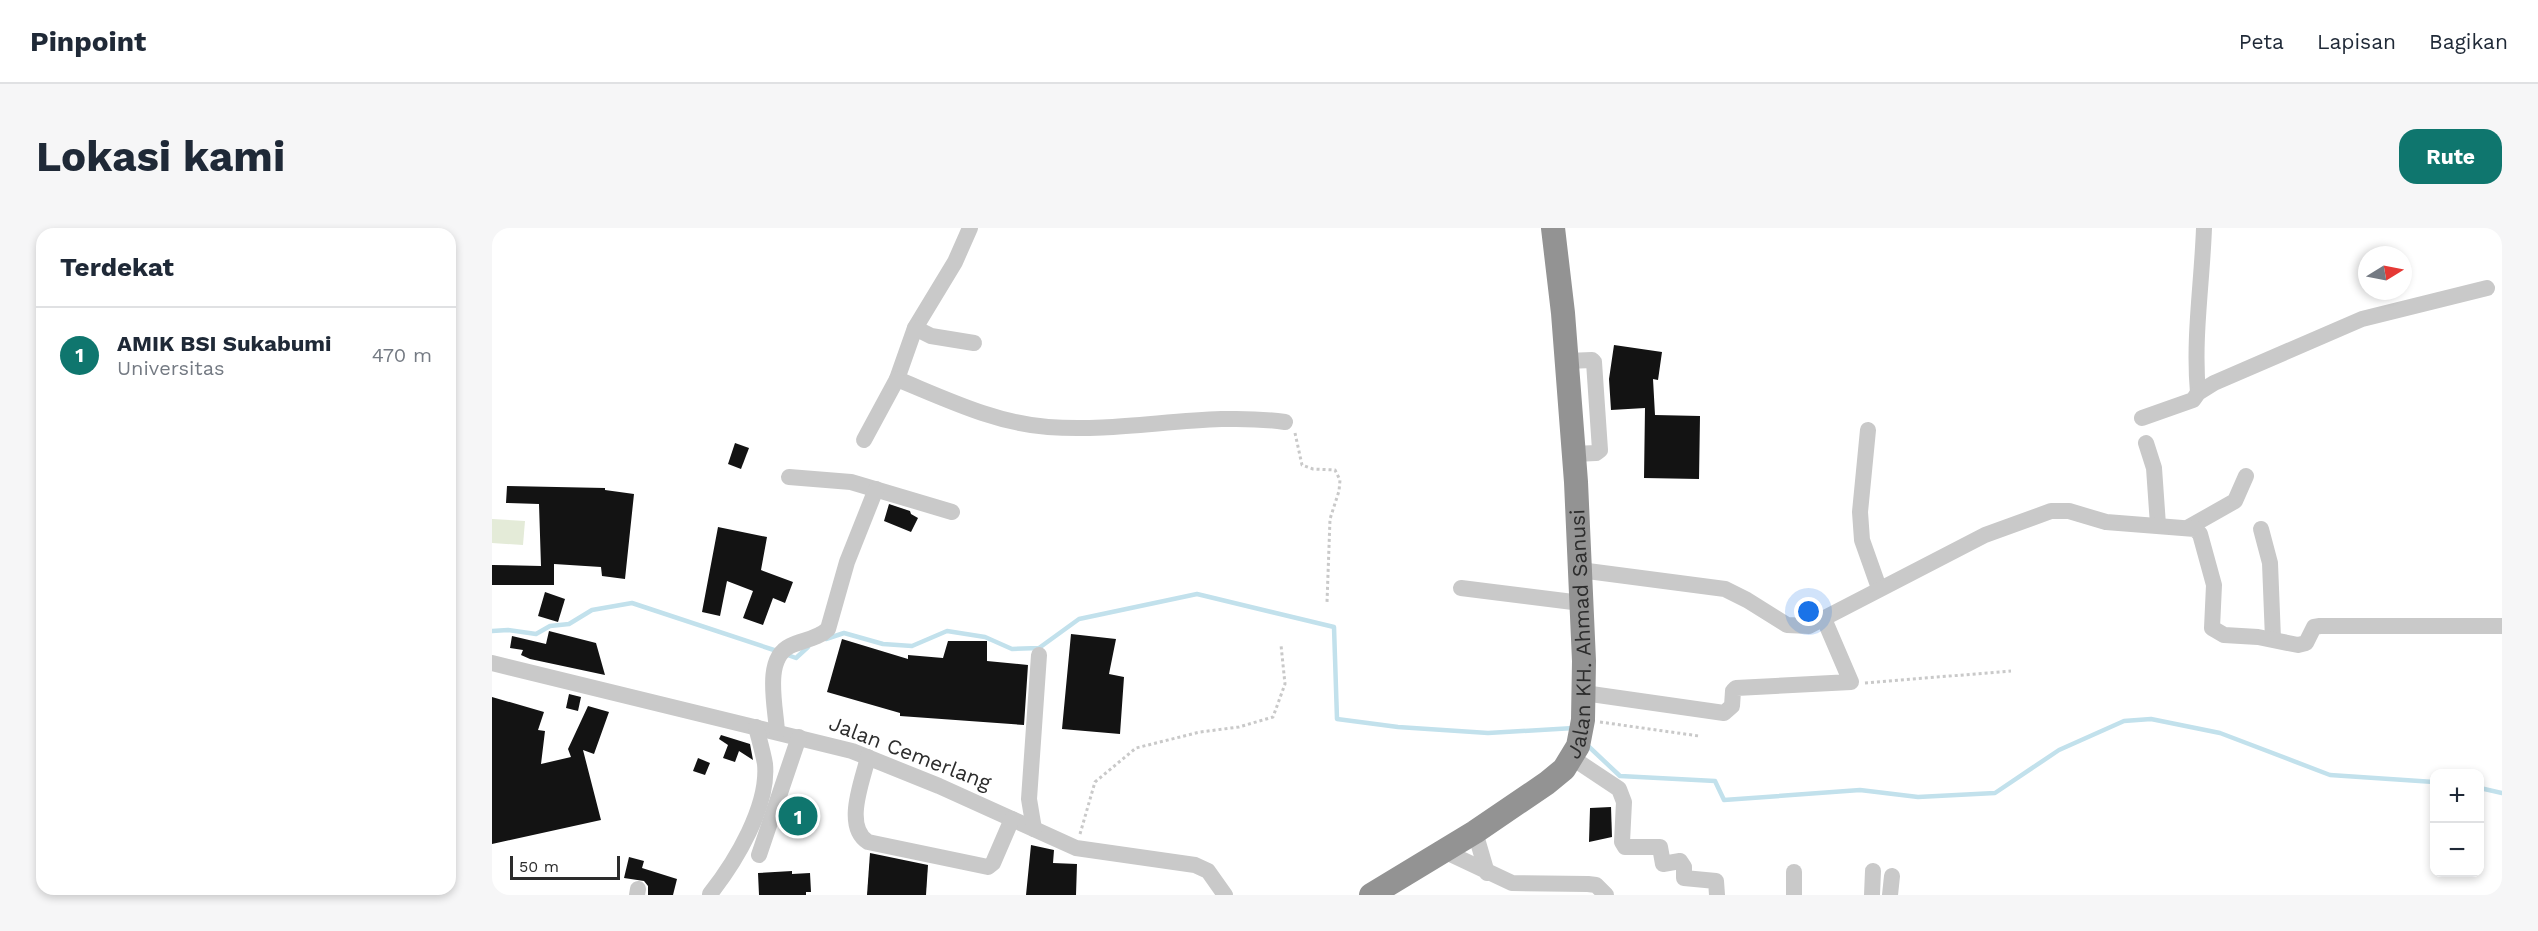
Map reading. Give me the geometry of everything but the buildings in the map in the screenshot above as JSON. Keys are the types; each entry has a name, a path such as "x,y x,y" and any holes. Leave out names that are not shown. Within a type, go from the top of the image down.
{"highway":[{"name":"Jalan KH. Ahmad Sanusi","path":"1371,895 1475,832 1547,783 1564,769 1575,752 1583,720 1584,693 1580,570 1567,361 1553,228"}],"street":[{"path":"864,440 897,379 915,328 955,262 970,228"},
{"path":"2198,393 2194,353 2202,297 2205,228"},
{"path":"2142,418 2183,405 2214,383 2343,326 2487,288"},
{"path":"915,328 932,336 974,343"},
{"path":"897,379 974,411 1047,427 1077,428 1254,420 1285,423"},
{"path":"1868,430 1860,512 1862,540 1879,588"},
{"path":"2146,443 2154,468 2158,525"},
{"path":"2189,527 2235,501 2246,476"},
{"path":"789,477 851,482 952,512"},
{"path":"777,732 774,682 778,656 787,647 828,629 847,562 876,489"},
{"path":"1580,570 1725,589 1748,600 1786,625 1809,626 1985,535 2051,511 2069,511 2106,522 2189,527 2199,534 2213,577 2213,630 2224,634 2273,639 2302,645 2313,627 2320,626 2502,626"},
{"path":"2261,529 2270,563 2273,639"},
{"path":"1461,588 1581,603"},
{"path":"1584,693 1724,713 1732,706 1733,691 1736,688 1851,682 1824,619"},
{"path":"1034,829 1029,799 1039,655"},
{"name":"Jalan Cemerlang","path":"492,663 799,737 868,757 1076,848 1195,865 1208,872 1225,895"},
{"path":"710,894 732,861 759,810 763,796 765,763 756,727"},
{"path":"759,855 799,737"},
{"path":"1575,752 1619,789 1624,802 1622,842 1625,847 1660,846 1663,864 1680,861 1684,867 1684,878 1716,880 1717,895"},
{"path":"868,757 856,817 859,832 868,842 988,867 993,863 1012,819"},
{"path":"1475,832 1487,873"},
{"path":"1444,850 1487,873 1527,890 1588,884 1596,885 1606,895"},
{"path":"1872,895 1873,871"},
{"path":"1794,872 1794,895"},
{"path":"1890,895 1892,876"}],"path":[{"path":"1285,423 1292,427 1296,435 1302,465 1313,470 1329,468 1338,475 1339,490 1330,519 1328,538 1327,602"},
{"path":"1076,848 1095,782 1136,748 1200,732 1239,728 1273,717 1285,684 1281,645"},
{"path":"1851,682 2011,671"},
{"path":"1583,720 1699,736"}],"green space":[{"path":"492,519 525,521 523,545 492,543"}],"waterway":[{"path":"826,639 844,633 883,644 912,646 947,631 985,637 1012,649 1039,648 1079,619 1197,594 1334,627 1337,719 1398,727 1488,733 1574,728"},
{"path":"492,631 508,630 536,634 550,626 569,624 592,610 632,603 777,651"},
{"path":"785,654 796,658 808,647"},
{"path":"1586,744 1620,776 1715,781 1724,800 1860,790 1918,797 1995,793 2059,750 2124,721 2151,719 2220,733 2330,775 2430,782"},
{"path":"2484,789 2502,793"}],"place":[{"name":"AMIK BSI Sukabumi","path":"798,816"}]}
